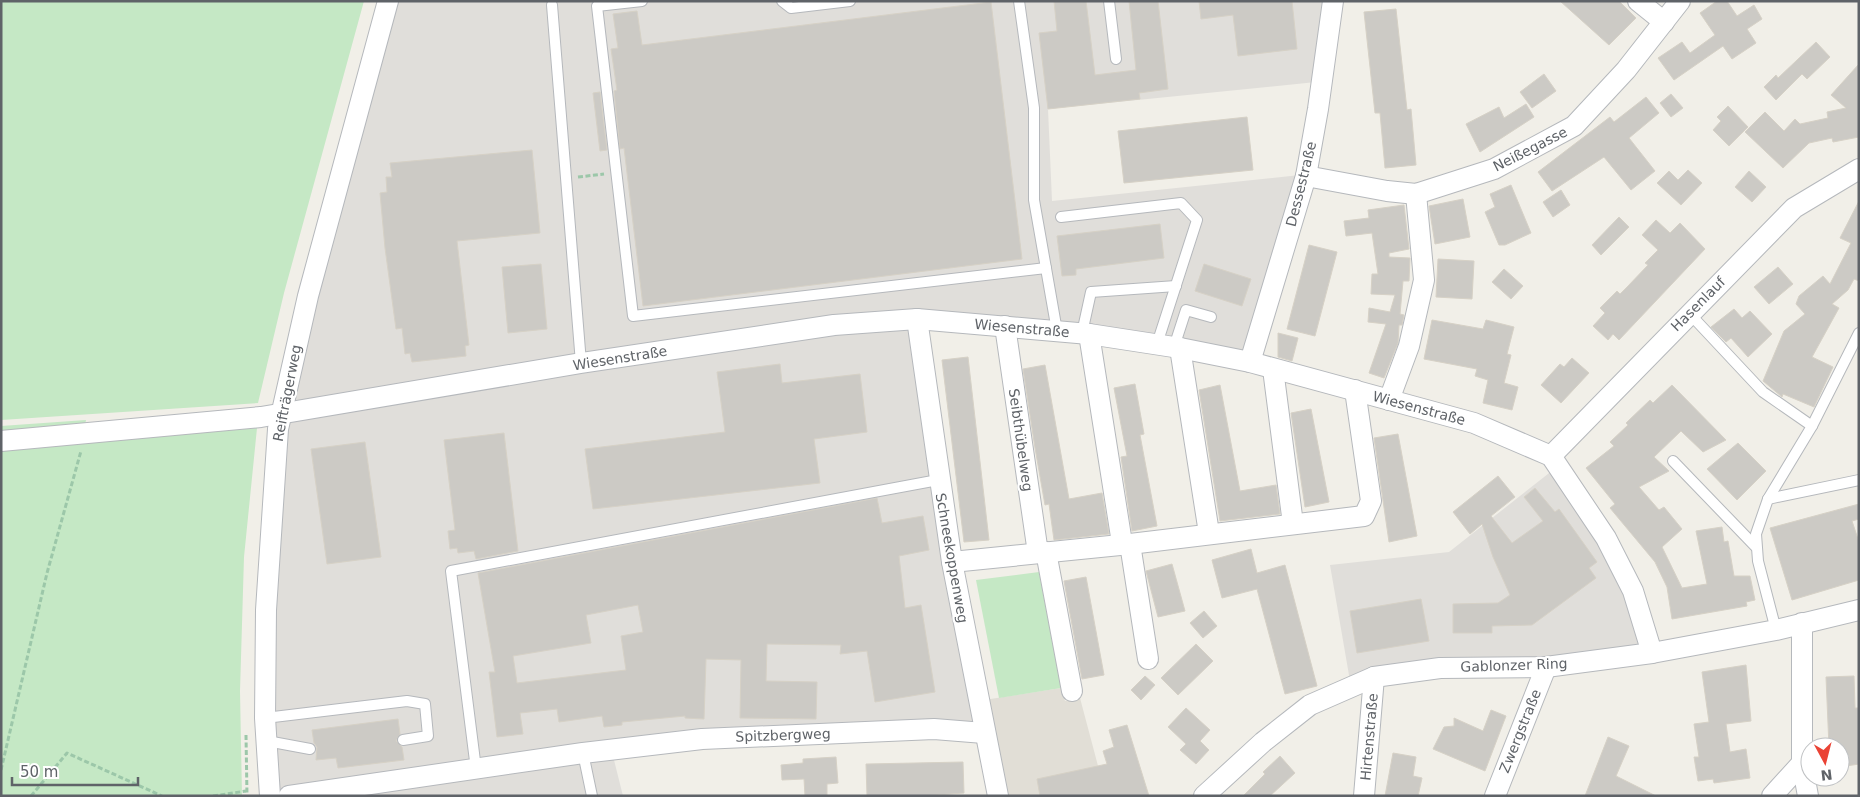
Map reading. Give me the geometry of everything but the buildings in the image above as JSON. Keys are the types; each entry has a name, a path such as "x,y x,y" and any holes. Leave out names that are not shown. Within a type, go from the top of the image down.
{"street":[{"name":"Reifträgerweg","path":"270,796 266,718 266,610 270,416 308,296 388,1"},
{"name":"Dessestraße","path":"1250,362 1306,176 1318,109 1332,1"},
{"path":"1638,1 1664,22"},
{"name":"Neißegasse","path":"1306,176 1387,191 1416,194 1494,169 1574,126 1626,70 1680,1"},
{"name":"Hasenlauf","path":"1552,456 1689,313 1794,208 1859,169"},
{"path":"1389,400 1409,346 1424,280 1416,194"},
{"name":"Wiesenstraße","path":"1,441 270,416 581,363 788,331 917,319 1085,333 1170,346 1250,362 1474,423 1552,456"},
{"name":"Schneekoppenweg","path":"917,319 938,480 984,733 998,796"},
{"name":"Seibthübelweg","path":"1005,326 1042,553 1072,691"},
{"path":"1085,333 1148,659"},
{"path":"1170,346 1209,533"},
{"path":"1273,369 1293,524"},
{"path":"952,562 1364,516 1371,501 1355,390"},
{"path":"1552,456 1606,538 1633,591 1652,653"},
{"name":"Gablonzer Ring","path":"1204,796 1263,742 1310,704 1374,677 1440,668 1546,666 1652,653 1776,630 1859,610"},
{"path":"1802,623 1802,737"},
{"name":"Zwergstraße","path":"1495,796 1546,666"},
{"name":"Hirtenstraße","path":"1364,796 1374,677"},
{"name":"Spitzbergweg","path":"289,796 583,753 712,738 934,729 984,733"},
{"path":"1772,796 1800,765"}],"lane":[{"path":"642,1 597,6 633,316 1046,268"},
{"path":"782,1 791,8 850,1"},
{"path":"1019,1 1034,108 1034,200 1057,331"},
{"path":"1109,1 1116,59"},
{"path":"552,5 581,363"},
{"path":"1061,217 1182,203 1197,220 1176,286 1170,346"},
{"path":"1085,333 1091,292 1176,286"},
{"path":"1170,346 1186,310 1211,317"},
{"path":"1689,313 1763,392 1812,426"},
{"path":"1776,630 1755,546 1756,534 1768,499 1812,426 1859,333"},
{"path":"1673,461 1755,546"},
{"path":"476,769 451,571 938,480"},
{"path":"1768,499 1859,480"},
{"path":"266,718 407,701 426,704 428,736 403,740"},
{"path":"267,741 310,749"},
{"path":"583,753 592,796"}],"path":[{"path":"565,178 616,172"},
{"path":"1,770 47,573 92,434"},
{"path":"31,796 67,753 162,796"},
{"path":"213,796 246,791"}],"shaded area":[{"path":"395,1 1328,1 1316,82 1048,109 1052,201 1300,175 1245,355 916,314 978,730 856,727 613,756 623,796 276,796 272,689 275,557 287,417 293,381"},
{"path":"1553,470 1616,564 1643,647 1350,681 1330,565 1449,552"},
{"path":"1061,688 1065,701 1080,698 1106,796 1003,796 984,700"}],"green space":[{"path":"1,1 364,1 284,293 258,403 1,420"},
{"path":"86,420 84,430 1,436 1,426"},
{"path":"257,428 244,557 240,691 242,796 1,796 1,449"},
{"path":"1039,572 1061,688 999,698 976,580"}]}
